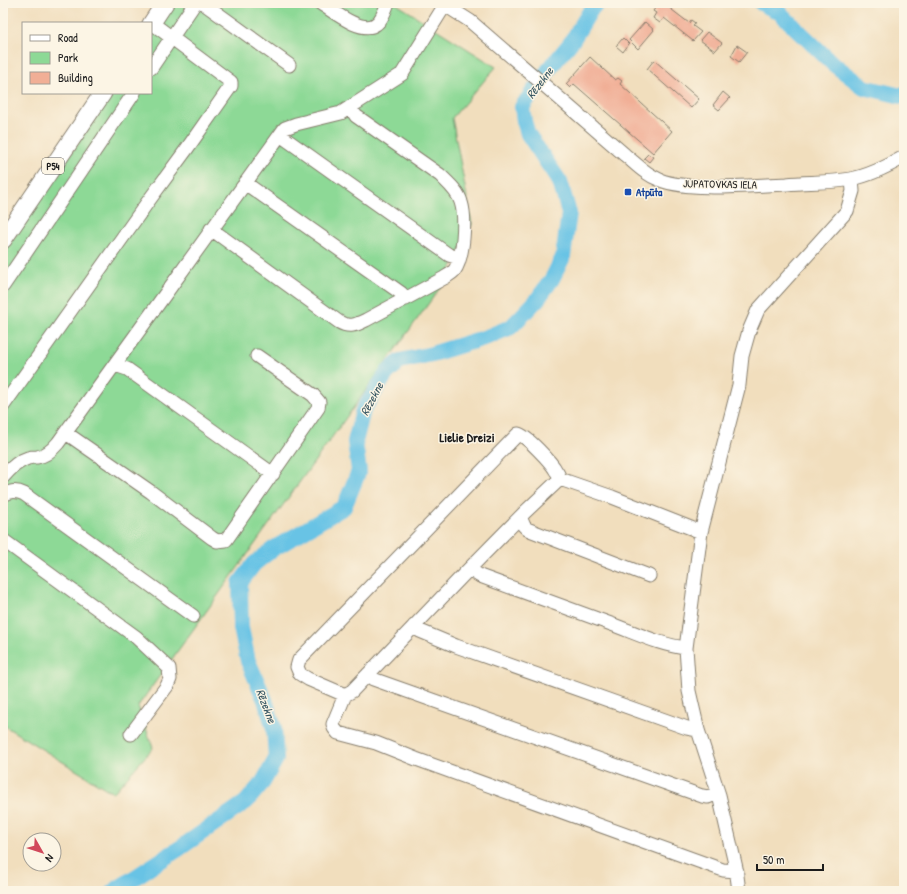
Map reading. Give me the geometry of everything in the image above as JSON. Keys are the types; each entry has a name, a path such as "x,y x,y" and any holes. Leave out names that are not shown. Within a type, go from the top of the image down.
{"main road":[{"path":"152,22 165,3"},
{"name":"P54","path":"3,240 102,94"}],"street":[{"path":"152,66 195,3"},
{"path":"203,3 289,65"},
{"path":"320,3 355,24 367,28 377,24 388,3"},
{"path":"3,478 9,470 28,458 39,457 51,450 66,433 165,292 285,128 341,113 402,74 444,4"},
{"name":"JUPATOVKAS IELA","path":"444,4 470,21 650,176 666,182 701,186 742,186 825,182 852,179 890,165 904,157"},
{"path":"3,406 231,86 230,82 152,24"},
{"path":"3,286 133,94"},
{"path":"211,229 344,325 356,325 444,278 453,271 461,252 464,230 464,213 457,193 440,175 356,116 350,107"},
{"path":"280,135 444,251 459,258"},
{"path":"739,891 737,871 718,793 698,730 689,691 686,648 701,532 739,385 742,356 749,331 758,310 847,211 853,191 852,179"},
{"path":"245,183 401,293 406,299"},
{"path":"66,433 151,492 217,541 226,540 318,408 319,402 313,395 258,356"},
{"path":"115,365 127,369 273,474"},
{"path":"345,695 300,674 297,667 299,660 518,434 521,434 533,444 556,470 560,479 612,497 701,532"},
{"path":"560,479 520,517 352,691 345,695 334,724 334,728 338,733 376,743 416,759 723,870 737,871"},
{"path":"3,495 16,490 24,494 193,616"},
{"path":"520,517 527,530 649,576"},
{"path":"3,540 136,637 169,668 170,679 167,686 131,734"},
{"path":"469,569 480,576 577,613 652,639 677,647 686,648"},
{"path":"414,626 420,631 456,646 687,728 698,730"},
{"path":"368,674 373,679 421,697 702,796 708,797 718,793"}],"green space":[{"path":"173,3 395,3 496,67 452,118 472,224 447,278 138,706 153,748 113,793 3,725 3,254 111,94 152,94 152,34"}],"building":[{"path":"659,3 663,3 689,23 691,20 695,23 693,26 701,32 693,41 664,18 660,23 653,18 656,13 653,11"},
{"path":"645,22 654,30 638,49 629,40"},
{"path":"707,32 722,43 715,51 700,40"},
{"path":"623,38 629,44 623,52 616,46"},
{"path":"737,45 747,52 739,62 731,56"},
{"path":"590,57 615,80 618,78 622,81 620,84 672,131 653,153 574,84 570,88 566,84"},
{"path":"654,60 699,99 691,108 647,69"},
{"path":"723,92 730,98 719,110 713,105"},
{"path":"648,154 653,157 649,162 644,158"}],"waterway":[{"name":"Rēzekne","path":"114,891 180,848 246,802 263,782 276,759 274,728 265,700 248,661 241,628 240,583 254,564 273,549 344,507 359,471 355,442 363,410 387,373 400,361 432,354 487,337 511,327 537,300 552,279 563,257 569,213 560,182 528,134 522,107 550,68 572,41 592,8 597,3"},
{"path":"761,3 779,12 832,63 864,87 901,96 904,94"}],"place":[{"name":"Atpūta","path":"628,192"}],"district":[{"name":"Lielie Dreizi","path":"467,437"}]}
